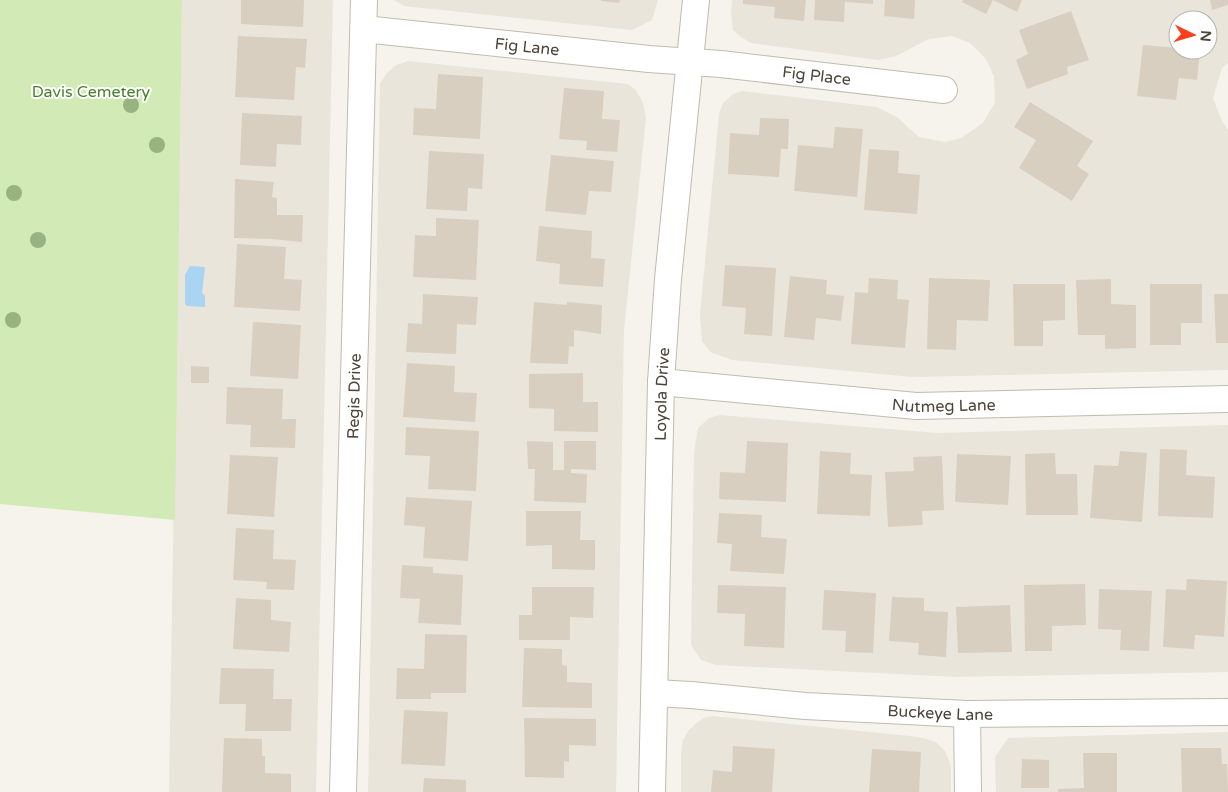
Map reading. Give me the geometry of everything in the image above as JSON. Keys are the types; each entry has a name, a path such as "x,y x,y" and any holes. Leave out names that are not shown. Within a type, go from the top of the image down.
{"street":[{"name":"Regis Drive","path":"343,792 364,0"},
{"name":"Loyola Drive","path":"652,792 661,382 668,279 696,0"},
{"name":"Fig Lane","path":"364,29 689,61"},
{"name":"Fig Place","path":"689,61 944,90"},
{"name":"Nutmeg Lane","path":"661,382 916,406 1228,399"},
{"name":"Buckeye Lane","path":"655,693 805,706 967,714 1228,712"},
{"path":"967,714 968,792"}],"shaded area":[{"path":"182,0 333,0 316,792 169,792"},
{"path":"394,0 658,0 652,20 632,30 404,6"},
{"path":"732,0 1228,0 1228,63 1222,68 1213,98 1222,121 1228,130 1228,370 912,377 732,360 710,352 702,341 700,314 719,114 723,103 733,94 742,91 877,107 897,117 919,137 945,142 961,138 983,123 995,102 994,77 986,59 970,43 952,36 929,39 896,56 878,60 751,43 733,30"},
{"path":"408,61 628,84 636,90 643,103 646,118 624,330 616,792 368,792 380,84 386,74 396,65"},
{"path":"720,415 938,433 1228,425 1228,672 956,677 716,665 701,660 691,645 694,452 698,428 709,418"},
{"path":"713,716 919,737 936,742 945,751 951,766 951,792 681,792 683,740 695,724 704,718"},
{"path":"1228,732 1228,792 996,792 995,757 1008,738"}],"green space":[{"name":"Davis Cemetery","path":"0,0 182,0 175,520 0,504"}],"water":[{"path":"190,266 205,267 202,293 205,296 205,307 187,306 185,304 185,275"}],"building":[{"path":"241,0 304,0 303,27 241,24"},
{"path":"601,0 620,0 619,3"},
{"path":"743,0 806,0 804,21 774,18 775,7 743,4"},
{"path":"815,0 873,0 873,4 845,2 844,22 814,20"},
{"path":"885,0 915,0 914,19 884,16"},
{"path":"963,0 993,0 986,14 962,2"},
{"path":"993,0 1022,0 1017,12"},
{"path":"1210,0 1228,0 1228,5 1212,10"},
{"path":"1071,11 1089,60 1067,67 1068,74 1027,89 1016,60 1028,54 1019,30"},
{"path":"238,36 307,39 305,68 296,67 294,100 235,97"},
{"path":"1143,45 1168,47 1168,60 1199,60 1197,80 1179,78 1176,100 1137,96"},
{"path":"438,74 483,77 480,139 413,135 414,108 436,109"},
{"path":"564,88 604,91 602,119 620,120 617,152 586,150 587,141 559,139"},
{"path":"1030,102 1093,141 1077,166 1089,174 1072,201 1019,168 1036,140 1014,127"},
{"path":"242,113 302,116 301,145 277,144 276,167 240,165"},
{"path":"760,118 789,119 788,149 781,149 779,177 728,174 730,133 759,135"},
{"path":"835,127 863,129 857,197 794,191 798,145 833,148"},
{"path":"869,149 899,151 898,173 920,175 917,214 864,210"},
{"path":"429,151 484,154 482,189 468,188 467,211 426,209"},
{"path":"551,155 614,161 611,192 589,191 586,215 545,211"},
{"path":"235,179 274,182 272,197 277,198 277,215 303,215 302,242 234,238"},
{"path":"436,218 479,220 476,280 413,277 415,235 436,236"},
{"path":"539,226 592,231 591,258 605,259 603,287 559,284 560,264 536,261"},
{"path":"237,244 286,247 284,279 302,280 300,311 234,307"},
{"path":"725,265 776,268 772,336 744,334 746,308 722,306"},
{"path":"790,276 827,280 826,294 844,296 841,321 816,318 814,340 784,337"},
{"path":"869,278 898,280 897,299 909,300 905,348 851,344 855,292 868,293"},
{"path":"929,278 990,280 988,321 957,320 956,350 927,349"},
{"path":"1111,279 1111,304 1136,305 1136,348 1105,349 1105,335 1078,335 1076,280"},
{"path":"1013,284 1065,284 1065,320 1043,321 1043,346 1014,346"},
{"path":"1150,284 1202,284 1202,323 1181,323 1181,345 1150,345"},
{"path":"423,294 478,297 476,325 457,324 456,354 406,352 408,323 422,324"},
{"path":"1214,294 1228,294 1228,343 1216,343"},
{"path":"534,302 567,305 567,302 602,305 601,334 574,330 574,347 569,346 568,364 530,363"},
{"path":"253,322 301,325 298,379 250,376"},
{"path":"407,363 455,366 454,392 477,393 475,422 403,417"},
{"path":"191,366 209,367 209,383 191,383"},
{"path":"583,373 583,402 598,402 598,432 554,431 554,409 529,408 529,374"},
{"path":"227,387 283,389 282,419 296,419 295,448 250,447 251,425 226,424"},
{"path":"406,427 479,431 476,491 428,489 430,456 405,455"},
{"path":"527,441 553,442 553,470 564,470 564,441 596,441 596,470 571,469 571,473 587,474 586,503 534,501 535,469 528,469"},
{"path":"747,441 788,443 786,502 719,499 720,472 745,473"},
{"path":"1160,449 1187,450 1186,475 1215,477 1213,518 1158,516"},
{"path":"820,451 851,453 850,474 872,475 870,516 817,514"},
{"path":"1120,451 1147,453 1142,522 1090,518 1094,465 1118,466"},
{"path":"1055,453 1056,474 1077,474 1078,515 1026,515 1025,454"},
{"path":"957,454 1011,456 1008,505 955,502"},
{"path":"230,455 278,457 274,517 227,514"},
{"path":"942,456 944,510 922,511 923,525 888,527 885,472 914,471 913,457"},
{"path":"406,497 472,501 468,561 423,558 425,527 404,525"},
{"path":"526,511 581,511 580,540 595,540 595,570 552,569 552,545 526,546"},
{"path":"719,513 762,515 761,537 787,539 784,574 730,571 732,544 717,543"},
{"path":"236,528 274,530 273,559 296,560 294,590 266,589 267,582 233,580"},
{"path":"402,565 433,567 433,573 463,575 461,625 418,623 420,599 400,598"},
{"path":"1187,579 1227,581 1224,637 1195,635 1194,649 1163,647 1166,589 1186,590"},
{"path":"1085,584 1086,625 1052,626 1052,651 1025,651 1024,585"},
{"path":"718,585 786,587 784,648 744,646 745,614 717,613"},
{"path":"532,587 594,587 593,618 570,617 570,640 519,640 519,615 532,615"},
{"path":"1099,589 1152,591 1149,651 1120,650 1121,630 1098,629"},
{"path":"824,590 876,593 873,653 845,652 846,631 822,630"},
{"path":"892,597 924,598 924,611 948,612 946,657 918,655 919,643 889,641"},
{"path":"236,598 271,600 271,620 291,622 289,652 233,649"},
{"path":"1010,605 1012,652 958,653 956,607"},
{"path":"425,634 467,635 466,693 431,693 431,699 396,699 397,668 424,669"},
{"path":"524,648 562,649 562,665 567,666 567,682 592,683 592,708 522,707"},
{"path":"221,668 274,669 273,699 292,699 291,731 245,731 246,704 219,704"},
{"path":"404,710 448,712 445,766 401,764"},
{"path":"524,718 596,719 596,746 569,745 569,762 564,761 564,778 525,777"},
{"path":"224,738 262,739 265,773 291,774 291,792 222,792"},
{"path":"733,746 775,749 772,792 711,792 713,770 732,772"},
{"path":"1181,748 1221,748 1222,764 1227,764 1228,792 1182,792"},
{"path":"872,749 921,752 919,792 869,792"},
{"path":"1083,753 1117,753 1117,792 1058,792 1058,789 1084,788"},
{"path":"1022,759 1049,760 1049,788 1021,788"},
{"path":"424,778 466,780 466,792 423,792"}]}
